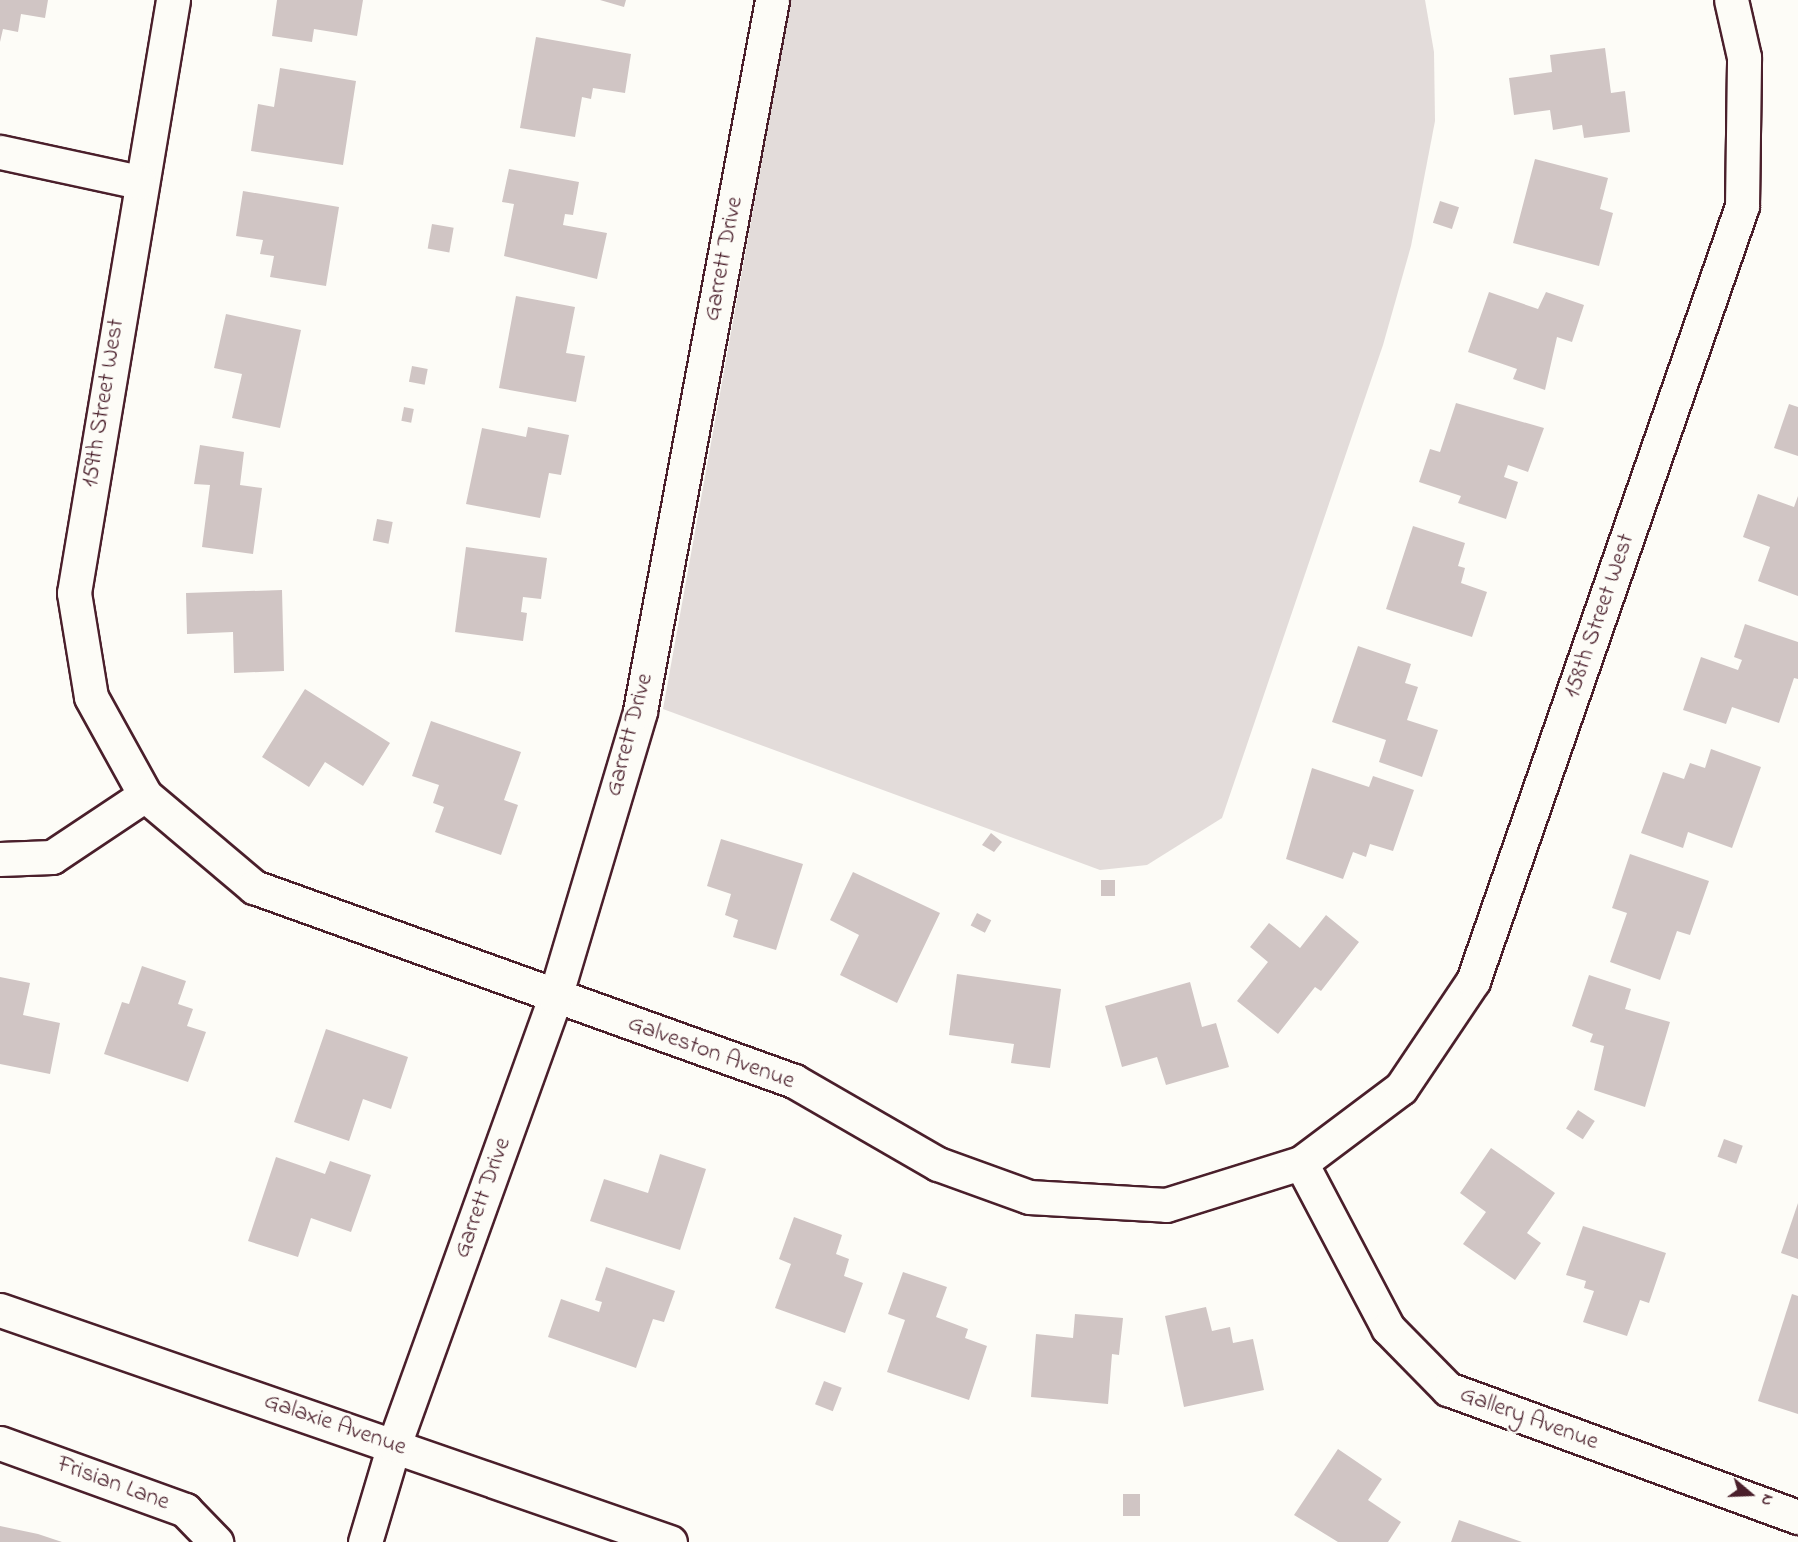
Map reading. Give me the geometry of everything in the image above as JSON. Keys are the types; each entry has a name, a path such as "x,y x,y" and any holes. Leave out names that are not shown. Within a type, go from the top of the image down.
{"street":[{"name":"159th Street West","path":"145,795 91,697 74,593 139,182 173,0"},
{"name":"Garrett Drive","path":"394,1445 555,997 640,711 772,0"},
{"name":"158th Street West","path":"1301,1163 1401,1088 1473,981 1742,207 1744,57 1731,0"},
{"path":"0,152 139,182"},
{"path":"0,859 52,857 145,795"},
{"name":"Galveston Avenue","path":"145,795 254,888 794,1081 938,1164 1029,1197 1166,1205 1301,1163"},
{"name":"Gallery Avenue","path":"1301,1163 1388,1328 1448,1389 1798,1517"},
{"name":"Galaxie Avenue","path":"0,1310 670,1542"},
{"name":"Frisian Lane","path":"0,1443 185,1510 216,1542"},
{"path":"365,1542 394,1445"}],"shaded area":[{"path":"791,0 1425,0 1434,52 1435,121 1411,246 1383,345 1222,818 1147,865 1100,870 663,709"}],"building":[{"path":"0,0 48,0 45,18 21,14 18,32 3,29 0,42"},
{"path":"277,0 363,0 357,36 314,29 312,42 272,36"},
{"path":"600,0 626,0 624,7"},
{"path":"536,37 631,54 625,93 593,88 591,99 582,97 575,137 520,128"},
{"path":"1605,48 1611,93 1625,91 1630,132 1584,138 1582,125 1553,130 1550,110 1514,115 1509,78 1552,72 1550,55"},
{"path":"280,68 356,81 343,165 251,151 258,104 274,107"},
{"path":"1535,159 1608,178 1600,209 1613,213 1599,266 1513,243"},
{"path":"509,169 579,182 573,215 565,214 563,225 607,233 597,279 504,256 514,204 502,202"},
{"path":"243,191 339,207 326,286 270,277 274,256 260,254 263,240 236,236"},
{"path":"1440,201 1459,207 1452,229 1433,223"},
{"path":"432,224 454,228 449,252 428,249"},
{"path":"1489,292 1538,309 1546,292 1584,305 1572,342 1557,337 1545,390 1513,379 1517,369 1468,352"},
{"path":"516,296 575,307 566,353 585,356 576,402 499,388"},
{"path":"226,314 301,330 280,428 232,418 242,374 214,368"},
{"path":"412,366 428,369 425,385 409,382"},
{"path":"1456,403 1544,428 1528,472 1508,465 1504,477 1518,482 1506,519 1458,503 1461,496 1419,482 1430,449 1440,452"},
{"path":"1789,404 1798,407 1798,456 1774,448"},
{"path":"404,407 414,409 411,423 401,421"},
{"path":"528,427 569,435 561,475 549,473 540,518 466,504 482,428 526,437"},
{"path":"200,445 244,452 240,485 262,488 253,554 202,547 210,485 194,484"},
{"path":"1758,494 1794,507 1798,496 1798,596 1758,581 1770,547 1743,537"},
{"path":"377,519 393,522 389,544 373,541"},
{"path":"1413,526 1465,543 1458,566 1465,568 1461,583 1487,592 1472,637 1386,609"},
{"path":"466,547 547,558 541,599 523,597 521,612 527,613 523,641 455,632"},
{"path":"282,590 284,671 234,673 233,632 187,634 186,593"},
{"path":"1745,624 1798,642 1798,679 1794,678 1779,723 1732,707 1726,724 1683,710 1701,657 1738,670 1742,660 1734,657"},
{"path":"1358,646 1411,664 1405,683 1418,687 1407,720 1438,730 1422,777 1379,762 1386,740 1332,722"},
{"path":"305,689 390,743 363,786 325,762 309,787 262,757"},
{"path":"431,721 521,752 504,800 518,805 501,855 435,832 444,807 433,803 439,785 412,776"},
{"path":"1711,749 1761,767 1732,848 1688,832 1683,848 1641,833 1663,772 1684,779 1690,763 1705,768"},
{"path":"1312,768 1369,787 1373,776 1414,790 1393,851 1370,844 1366,857 1353,852 1343,879 1286,859"},
{"path":"991,833 1002,842 994,852 982,845"},
{"path":"721,839 803,864 776,950 733,937 738,920 725,915 731,894 707,886"},
{"path":"1630,854 1709,881 1690,935 1677,931 1660,980 1610,962 1627,913 1612,908"},
{"path":"853,872 940,913 897,1003 840,975 859,935 830,920"},
{"path":"1101,880 1115,880 1115,896 1101,896"},
{"path":"977,913 991,920 985,933 971,925"},
{"path":"1326,915 1359,942 1321,991 1315,987 1278,1034 1237,1001 1268,962 1250,947 1269,923 1300,948"},
{"path":"142,966 186,981 178,1004 193,1009 187,1026 206,1032 188,1082 104,1054 122,1002 129,1004"},
{"path":"957,974 1061,989 1050,1068 1011,1063 1014,1044 949,1035"},
{"path":"1589,975 1631,989 1625,1009 1670,1022 1645,1107 1594,1090 1604,1046 1590,1042 1593,1034 1572,1026"},
{"path":"0,977 30,983 23,1015 60,1023 50,1074 0,1064"},
{"path":"1190,982 1202,1027 1216,1023 1229,1067 1166,1085 1157,1057 1122,1067 1105,1006"},
{"path":"326,1029 408,1057 391,1109 363,1099 349,1141 294,1122"},
{"path":"1578,1110 1595,1121 1583,1139 1566,1128"},
{"path":"1724,1139 1743,1146 1736,1164 1718,1157"},
{"path":"1491,1148 1555,1193 1527,1233 1541,1243 1515,1280 1463,1244 1486,1212 1460,1193"},
{"path":"660,1154 706,1169 680,1250 590,1221 604,1179 648,1193"},
{"path":"276,1157 325,1174 330,1161 371,1175 351,1232 311,1218 298,1257 248,1241"},
{"path":"1798,1203 1798,1259 1781,1253"},
{"path":"794,1217 842,1235 836,1254 849,1259 844,1276 863,1283 845,1333 775,1308 791,1264 779,1259"},
{"path":"1583,1226 1666,1253 1649,1303 1640,1300 1627,1336 1583,1322 1594,1291 1584,1288 1586,1281 1566,1275"},
{"path":"606,1267 675,1291 664,1322 653,1319 636,1368 548,1337 561,1299 599,1312 602,1302 595,1300"},
{"path":"903,1272 947,1287 936,1317 968,1329 965,1338 987,1346 969,1400 887,1372 905,1320 888,1314"},
{"path":"1792,1294 1798,1296 1798,1414 1758,1401"},
{"path":"1206,1307 1212,1331 1230,1327 1233,1343 1253,1339 1264,1390 1184,1407 1165,1316"},
{"path":"1075,1314 1123,1318 1119,1355 1112,1354 1108,1404 1031,1397 1036,1334 1073,1338"},
{"path":"824,1381 842,1388 833,1411 815,1404"},
{"path":"1338,1449 1382,1479 1368,1500 1401,1522 1388,1542 1338,1542 1294,1515"},
{"path":"1123,1494 1140,1494 1140,1516 1123,1516"},
{"path":"1459,1520 1522,1542 1451,1542"},
{"path":"0,1526 38,1534 62,1542 0,1542"}]}
